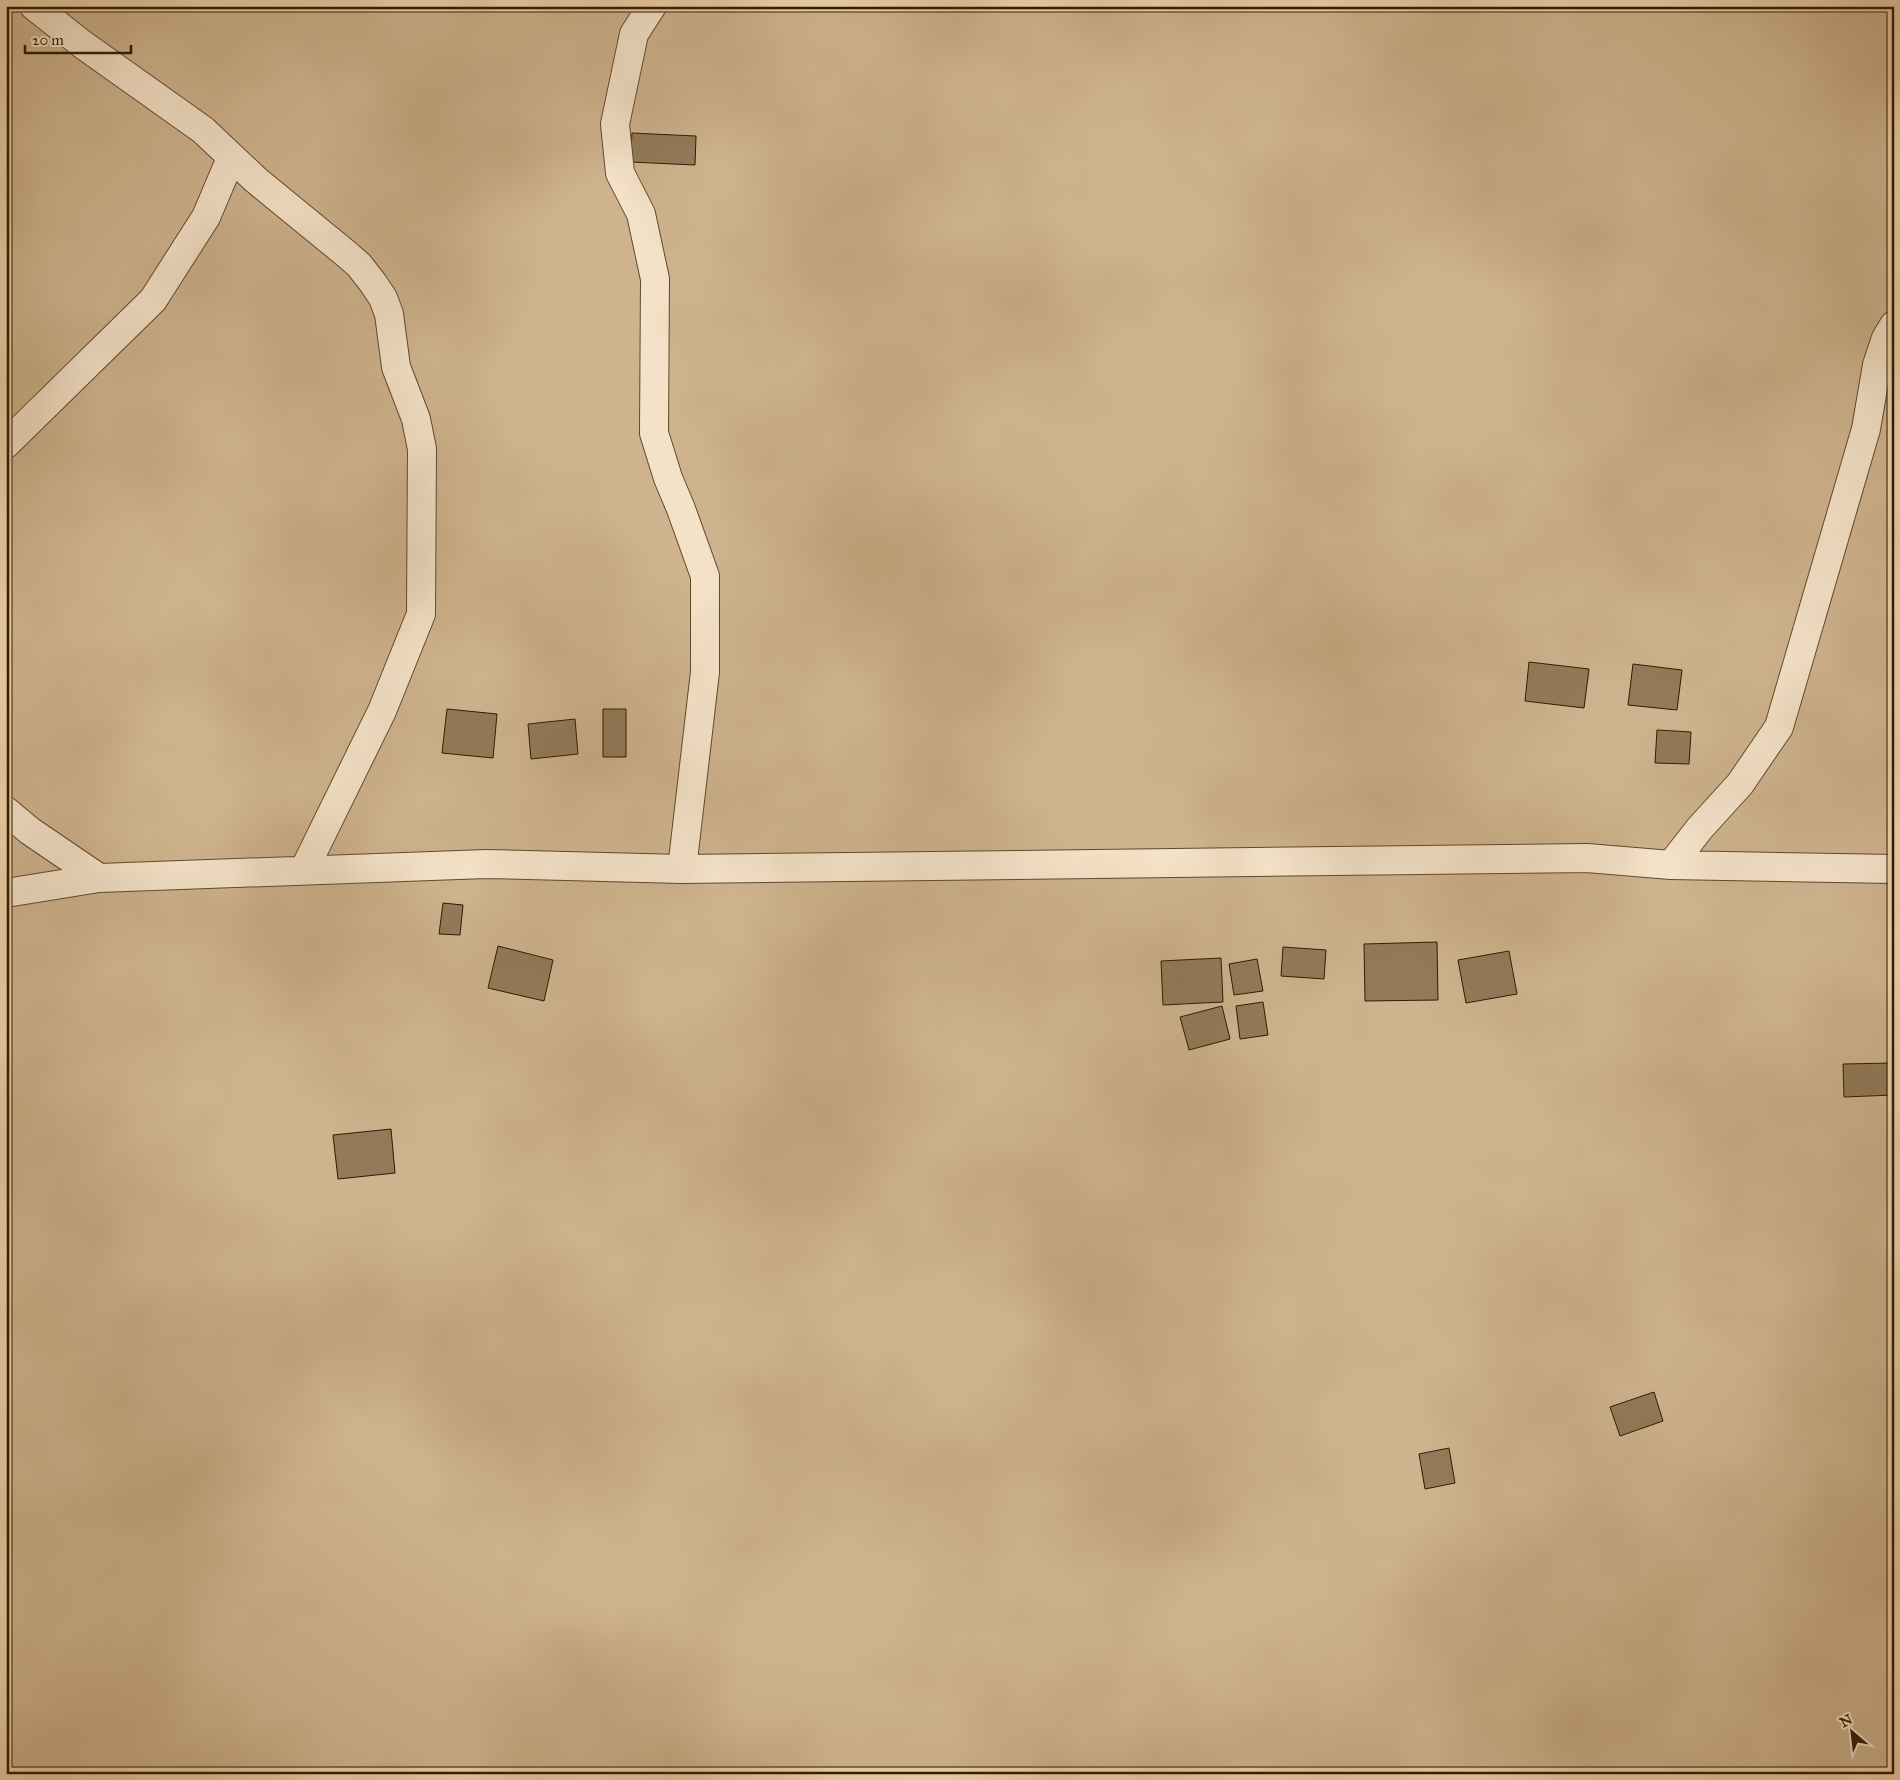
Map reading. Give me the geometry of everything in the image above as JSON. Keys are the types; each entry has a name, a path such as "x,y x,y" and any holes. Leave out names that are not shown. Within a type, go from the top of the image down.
{"street":[{"path":"34,6 82,44 203,130 231,158 306,223 359,265 383,298 390,314 396,367 416,418 422,450 421,614 382,711 304,870"},
{"path":"652,6 634,34 615,124 620,173 641,214 655,279 654,433 668,478 705,576 705,672 682,869"},
{"path":"6,444 153,300 206,217 231,158"},
{"path":"1671,865 1700,828 1740,784 1779,727 1866,429 1876,365 1886,338 1894,324"},
{"path":"6,811 30,831 100,878"},
{"path":"6,894 100,878 486,864 682,869 1587,858 1671,865 1894,869"}],"shaded area":[{"path":"6,6 1894,6 1894,1774 6,1774"}],"building":[{"path":"632,133 696,136 695,165 630,162"},
{"path":"1529,662 1589,669 1584,708 1525,701"},
{"path":"1633,664 1682,670 1677,710 1628,705"},
{"path":"447,709 497,714 493,758 442,753"},
{"path":"603,709 626,709 626,757 603,757"},
{"path":"575,719 578,754 531,759 528,724"},
{"path":"1657,730 1691,732 1689,764 1655,763"},
{"path":"443,903 463,905 460,935 439,934"},
{"path":"1437,942 1438,1000 1365,1001 1364,944"},
{"path":"498,946 553,960 544,1001 488,988"},
{"path":"1283,947 1326,950 1324,979 1281,976"},
{"path":"1509,951 1517,994 1466,1003 1458,960"},
{"path":"1221,958 1223,1002 1163,1005 1161,961"},
{"path":"1257,959 1263,991 1234,995 1229,964"},
{"path":"1263,1002 1268,1035 1240,1039 1236,1006"},
{"path":"1222,1006 1230,1039 1189,1050 1180,1017"},
{"path":"1894,1063 1894,1095 1844,1097 1843,1064"},
{"path":"391,1129 395,1173 338,1179 333,1135"},
{"path":"1654,1392 1663,1421 1620,1436 1610,1407"},
{"path":"1449,1448 1455,1483 1425,1489 1419,1454"}]}
